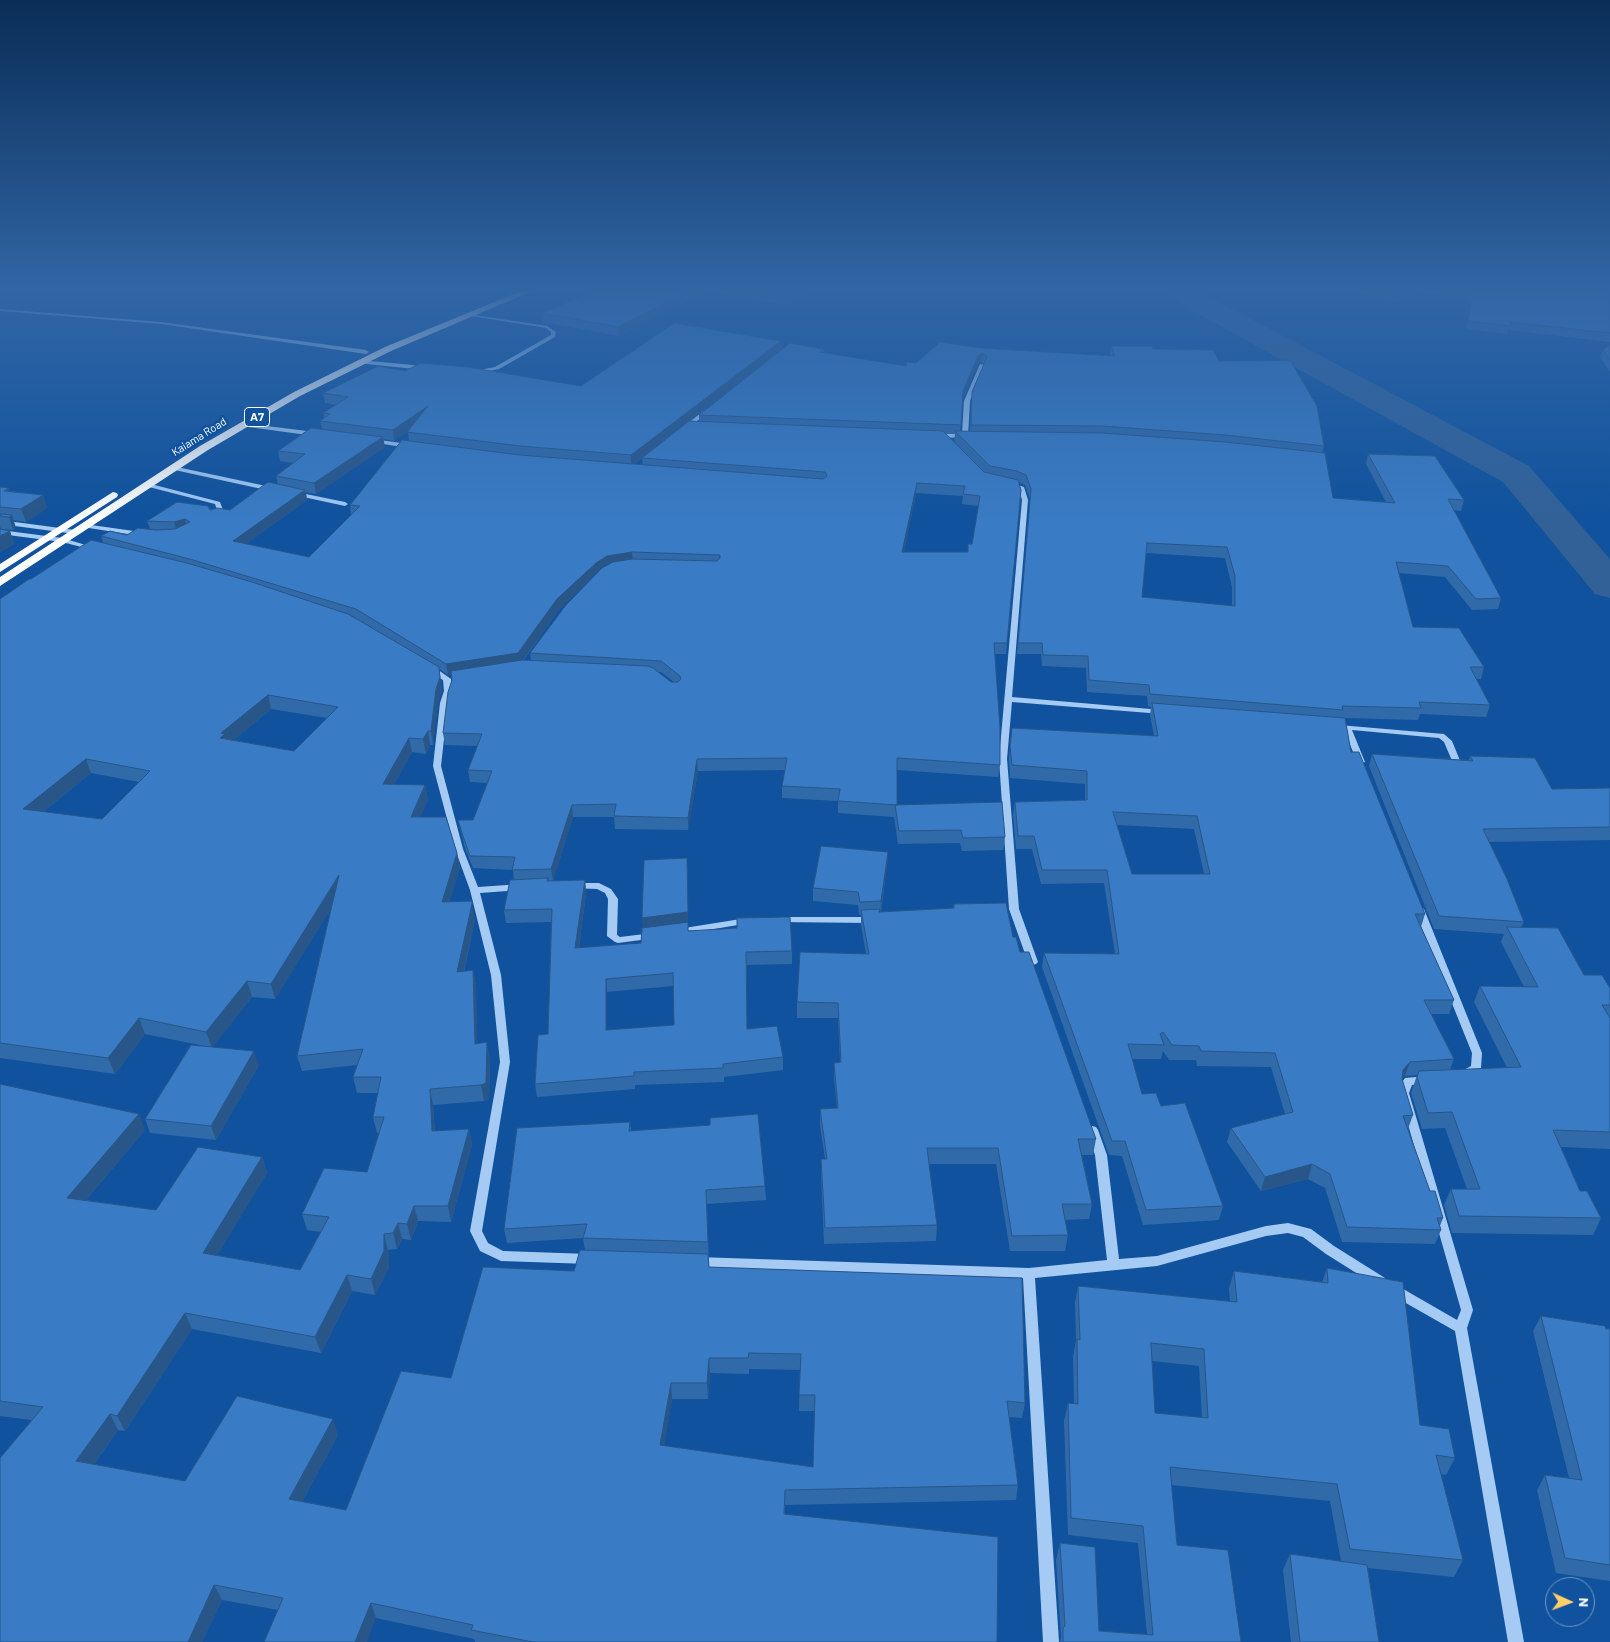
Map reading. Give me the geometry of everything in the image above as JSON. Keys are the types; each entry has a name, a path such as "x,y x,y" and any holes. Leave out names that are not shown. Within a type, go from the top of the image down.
{"highway":[{"name":"Kaiama Road","path":"0,582 60,535 217,430 338,366"},
{"name":"Kaiama Road","path":"0,569 46,538 75,532 172,468 243,425 352,366"}],"street":[{"path":"395,366 429,369"},
{"path":"468,373 501,366"},
{"path":"965,436 967,400 982,366"},
{"path":"678,433 716,404"},
{"path":"243,425 322,435"},
{"path":"686,427 696,428"},
{"path":"925,436 975,436"},
{"path":"945,437 951,444"},
{"path":"360,440 417,447"},
{"path":"172,468 278,490"},
{"path":"1000,483 1014,484 1022,488 1025,500 1003,759 1009,910 1036,973"},
{"path":"147,485 218,503 220,510 215,517"},
{"path":"287,492 345,504"},
{"path":"0,522 60,535 100,550"},
{"path":"84,526 150,535"},
{"path":"0,532 46,538"},
{"path":"419,662 452,678 444,703 437,766 459,849 476,890 496,974 505,1062 476,1231 484,1247 502,1256 601,1259"},
{"path":"1008,698 1168,712"},
{"path":"1365,773 1342,727 1441,736 1448,742 1459,768"},
{"path":"476,890 532,886"},
{"path":"561,886 599,886 608,891 613,898 612,936 618,940 761,920 882,920"},
{"path":"1416,899 1477,1053 1476,1068 1457,1079"},
{"path":"1438,1080 1409,1081 1404,1085 1404,1093 1467,1310 1461,1328 1516,1642"},
{"path":"1088,1118 1101,1155 1114,1265"},
{"path":"680,1262 1029,1273 1156,1261 1266,1231 1288,1228 1308,1233 1330,1250 1461,1328"},
{"path":"1029,1273 1051,1642"}],"building":[{"path":"378,366 405,371 416,366 467,367 581,386 611,366 749,366 631,455 520,446 407,432 428,406 393,430 320,421 330,414 323,413 348,397 323,393"},
{"path":"761,366 974,366 963,391 961,425 699,415"},
{"path":"983,366 1293,366 1317,406 1324,446 1225,435 1102,426 971,425 972,392"},
{"path":"689,421 943,431 984,472 1018,480 1021,490 1007,643 994,643 1000,728 1000,765 897,758 897,805 838,801 840,789 782,786 787,758 697,759 688,818 614,816 616,804 572,805 551,869 512,870 515,857 470,856 458,820 473,820 492,771 468,770 482,734 443,733 448,692 452,680 451,671 522,660 648,666 671,682 678,682 681,679 680,676 661,661 530,653 566,605 602,568 613,562 632,559 717,561 720,555 632,552 607,556 596,563 557,599 518,653 446,664 356,609 193,560 101,536 110,531 127,535 138,528 156,530 175,529 190,522 185,519 174,522 147,521 177,502 208,506 210,510 217,508 230,510 268,482 305,490 233,541 309,557 360,506 350,505 402,440 520,455 823,479 827,476 825,472 642,458","holes":["917,483 965,486 963,494 980,496 972,544 968,544 968,552 902,552"]},
{"path":"311,428 383,437 314,483 276,476 305,454 278,451"},
{"path":"955,431 1102,433 1225,442 1325,453 1333,498 1395,503 1368,454 1435,456 1464,500 1448,499 1501,598 1476,599 1448,566 1396,562 1413,627 1459,628 1484,667 1470,667 1490,705 1419,702 1421,708 1342,706 1343,710 1150,694 1149,685 1089,680 1088,656 1043,655 1042,643 1018,643 1031,489 1026,475 1017,471 990,466","holes":["1147,543 1227,547 1235,576 1235,606 1142,597"]},
{"path":"0,487 9,488 4,491 43,495 21,509 0,507"},
{"path":"0,514 12,515 9,517 0,516"},
{"path":"0,529 10,531 0,536"},
{"path":"91,540 187,563 348,614 439,667 440,677 436,689 431,731 428,731 423,739 409,738 383,784 425,785 411,817 446,817 457,853 442,902 472,901 457,972 473,970 475,1044 487,1042 486,1083 430,1089 432,1131 469,1129 448,1206 414,1206 407,1224 398,1223 393,1233 384,1234 384,1251 371,1279 347,1275 315,1337 185,1313 117,1416 110,1414 76,1461 185,1481 237,1396 333,1419 289,1499 346,1510 401,1371 451,1378 483,1267 574,1271 580,1250 708,1254 709,1267 1022,1278 1025,1403 1007,1401 1018,1485 785,1490 784,1514 998,1537 997,1642 533,1642 471,1630 473,1625 371,1603 355,1642 264,1642 283,1598 214,1585 188,1642 0,1642 0,1458 43,1407 0,1401 0,1084 139,1114 67,1198 156,1210 198,1147 262,1157 203,1253 300,1270 329,1217 302,1214 324,1168 367,1172 384,1117 373,1117 381,1077 353,1077 363,1049 297,1056 339,875 271,984 247,981 206,1032 139,1018 108,1058 0,1043 0,599","holes":["268,695 338,707 294,751 220,738 225,734 221,733","86,759 150,771 102,819 23,809","749,1353 801,1354 799,1395 815,1395 813,1467 660,1445 671,1383 707,1383 709,1358 748,1358"]},
{"path":"1152,703 1345,718 1351,752 1359,752 1425,914 1415,914 1454,1000 1424,1000 1454,1059 1410,1062 1403,1070 1402,1079 1413,1115 1403,1116 1430,1191 1435,1191 1443,1218 1437,1218 1441,1230 1347,1227 1330,1174 1312,1164 1265,1177 1231,1128 1293,1112 1275,1053 1201,1051 1199,1046 1172,1045 1163,1032 1160,1034 1164,1045 1128,1044 1142,1094 1156,1093 1161,1106 1185,1103 1223,1206 1146,1210 1125,1141 1112,1141 1044,953 1119,954 1107,870 1042,870 1034,836 1018,836 1015,802 1087,800 1087,771 1012,765 1010,746 1012,728 1158,736","holes":["1113,812 1197,816 1210,874 1132,874"]},
{"path":"1372,754 1473,761 1470,756 1535,758 1552,789 1610,788 1610,827 1483,829 1507,879 1524,922 1439,916"},
{"path":"1002,802 1005,837 963,838 961,830 899,831 895,805"},
{"path":"821,846 888,852 881,901 860,902 858,892 813,888"},
{"path":"687,858 688,912 642,918 644,860"},
{"path":"548,878 547,881 585,880 575,948 641,943 642,928 688,922 688,931 737,928 737,918 790,917 792,951 746,952 747,1029 777,1026 783,1057 723,1064 723,1068 634,1072 634,1076 535,1084 538,1035 548,1034 552,909 504,910 510,880","holes":["673,973 674,1025 606,1030 606,979"]},
{"path":"1006,903 1013,937 1016,937 1020,952 1029,952 1096,1139 1078,1139 1092,1204 1062,1204 1068,1235 1012,1236 998,1148 927,1148 937,1225 825,1228 821,1159 827,1159 820,1109 838,1108 834,1063 841,1062 838,1003 797,1002 800,952 869,954 861,910 880,909 879,912 954,908 954,904"},
{"path":"1507,927 1558,928 1584,975 1602,975 1610,988 1610,1005 1602,1005 1610,1018 1610,1132 1553,1130 1580,1191 1587,1191 1601,1218 1459,1216 1451,1189 1480,1189 1452,1112 1428,1113 1417,1077 1419,1071 1521,1067 1480,986 1538,987"},
{"path":"191,1045 254,1051 211,1126 145,1119"},
{"path":"758,1114 765,1186 706,1190 708,1242 583,1238 587,1224 504,1229 517,1128 630,1122 629,1131 710,1125 710,1118"},
{"path":"1327,1268 1403,1282 1420,1425 1449,1429 1455,1458 1436,1455 1463,1560 1350,1549 1337,1484 1170,1467 1177,1545 1228,1550 1241,1642 1063,1642 1063,1628 1065,1626 1060,1543 1095,1547 1099,1631 1153,1635 1143,1526 1071,1518 1068,1403 1078,1404 1077,1339 1080,1340 1078,1286 1237,1302 1234,1271 1328,1283","holes":["1151,1343 1204,1349 1208,1418 1155,1413"]},
{"path":"1541,1316 1605,1326 1606,1329 1610,1329 1610,1565 1565,1558 1545,1475 1582,1480"},
{"path":"1290,1554 1367,1565 1379,1642 1300,1642"}],"waterway":[{"path":"1315,366 1516,474 1610,585"}]}
